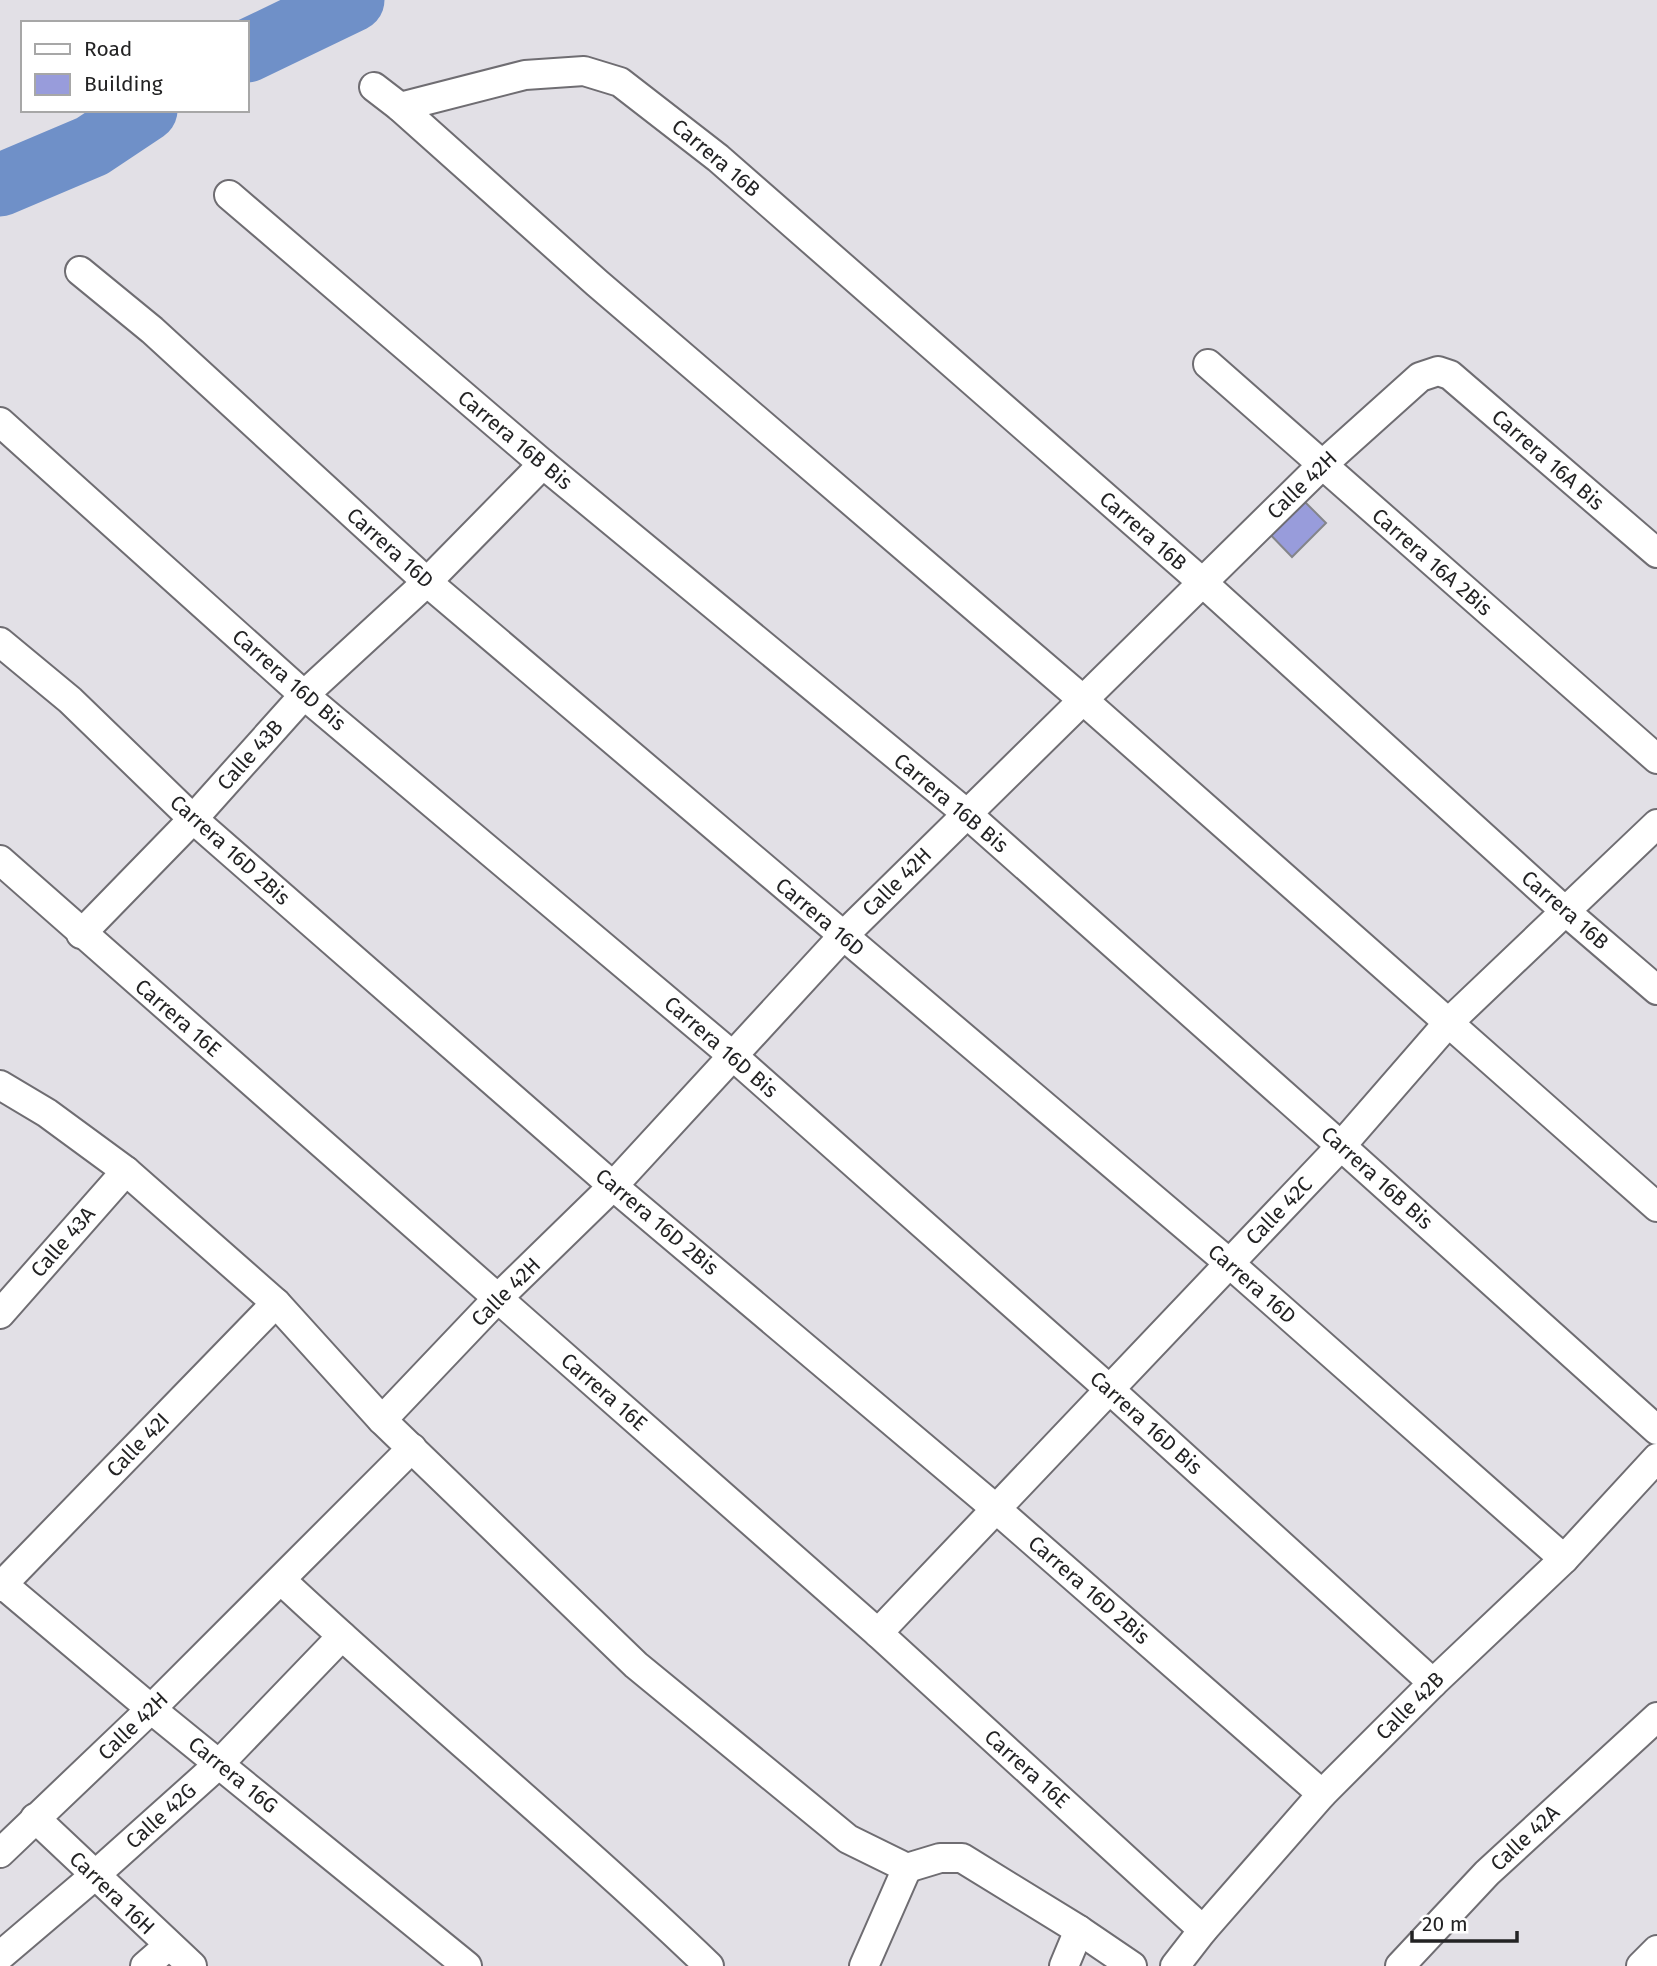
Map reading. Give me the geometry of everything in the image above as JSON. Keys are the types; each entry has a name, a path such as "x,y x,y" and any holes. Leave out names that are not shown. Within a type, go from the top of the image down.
{"street":[{"name":"Carrera 16B","path":"400,107 525,75 584,71 620,82 718,158 1202,582 1565,911 1657,990"},
{"path":"374,87 400,107 597,283 1082,699 1657,1207"},
{"name":"Carrera 16B Bis","path":"229,195 543,464 966,813 1657,1430"},
{"name":"Carrera 16D","path":"80,271 152,330 427,582 1228,1264 1564,1559"},
{"name":"Carrera 16A 2Bis","path":"1208,364 1657,759"},
{"name":"Calle 42H","path":"382,1420 498,1298 613,1186 843,936 966,813 1322,465 1420,377 1438,370"},
{"name":"Carrera 16A Bis","path":"1438,370 1450,376 1657,554"},
{"name":"Carrera 16D Bis","path":"0,422 304,695 733,1056 1109,1389 1433,1683"},
{"name":"Calle 43B","path":"81,934 193,819 304,695 427,582 543,464"},
{"name":"Carrera 16D 2Bis","path":"0,642 70,700 193,819 613,1186 995,1508 1322,1794"},
{"name":"Calle 42C","path":"878,1633 1341,1146 1448,1023 1657,824"},
{"name":"Carrera 16E","path":"0,860 878,1633 1203,1930"},
{"path":"0,1085 47,1113 126,1171 276,1303 382,1420 636,1665 848,1839 907,1868 940,1858 962,1858 1132,1966"},
{"name":"Calle 43A","path":"0,1314 126,1171"},
{"name":"Calle 42I","path":"1,1584 276,1303"},
{"name":"Calle 42H","path":"0,1853 151,1709 412,1448"},
{"name":"Calle 42B","path":"1175,1966 1203,1930 1322,1794 1433,1683 1564,1559 1657,1458"},
{"path":"281,1580 618,1879 709,1966"},
{"name":"Carrera 16G","path":"1,1584 467,1966"},
{"name":"Calle 42G","path":"0,1956 219,1764 342,1636"},
{"name":"Calle 42A","path":"1400,1966 1487,1873 1657,1717"},
{"name":"Carrera 16H","path":"35,1818 192,1966"},
{"path":"864,1966 907,1868"},
{"path":"1064,1966 1079,1930"},
{"path":"145,1966 168,1946"},
{"path":"1642,1966 1657,1950"}],"building":[{"path":"1296,493 1326,523 1292,557 1262,526"}],"waterway":[{"path":"248,51 353,0"},
{"path":"0,185 92,146 143,112"}]}
